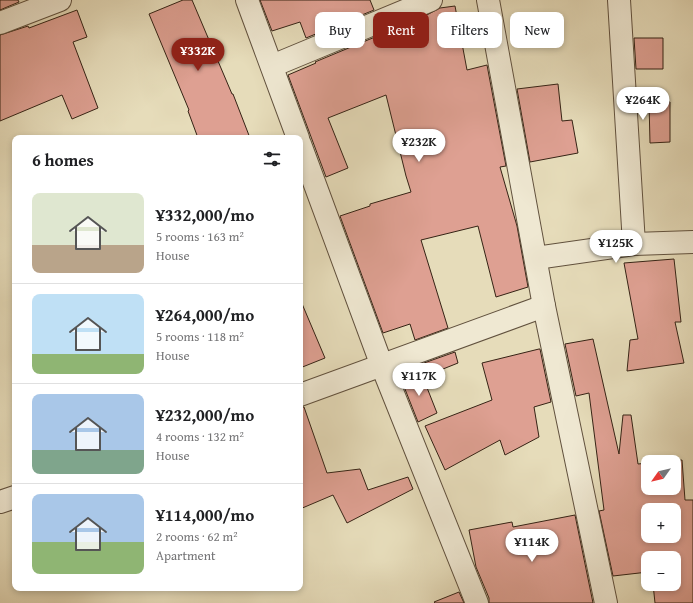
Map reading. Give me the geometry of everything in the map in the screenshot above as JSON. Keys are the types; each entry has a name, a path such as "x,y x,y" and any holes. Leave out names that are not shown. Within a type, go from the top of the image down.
{"street":[{"path":"0,23 60,0"},
{"path":"247,0 297,135"},
{"path":"272,66 431,0"},
{"path":"488,0 544,306 606,603"},
{"path":"619,0 634,244"},
{"path":"303,152 382,366 477,603"},
{"path":"536,258 634,244 693,242"},
{"path":"303,394 544,306"},
{"path":"0,502 12,497"}],"building":[{"path":"0,0 18,0 19,2 0,10"},
{"path":"183,0 192,0 233,94 249,135 197,135 188,111 189,110 149,14"},
{"path":"260,0 370,0 374,10 365,14 365,12 315,12 315,34 306,38 300,22 272,31"},
{"path":"455,6 456,12 437,12 437,48 463,48 467,70 487,65 506,166 500,167 517,226 528,287 496,297 478,226 421,240 448,328 415,340 410,324 383,333 340,216 370,206 370,204 411,192 386,95 328,118 348,168 326,177 288,75 349,48 365,48 365,41 373,38 373,48 429,48 429,14 440,8"},
{"path":"77,10 87,37 73,42 98,108 72,119 62,95 0,121 0,35 28,26 29,28"},
{"path":"634,38 663,38 663,69 636,69"},
{"path":"558,84 562,121 572,120 578,153 530,162 517,89"},
{"path":"649,102 670,102 670,142 650,143"},
{"path":"674,259 681,322 675,322 684,363 627,371 630,340 638,339 624,263"},
{"path":"303,306 325,358 303,367"},
{"path":"593,339 619,454 623,415 631,415 638,464 641,464 641,495 681,495 682,460 685,500 693,500 693,603 655,603 654,591 681,591 681,551 641,551 641,573 613,576 599,511 604,510 589,393 576,396 565,344"},
{"path":"540,349 551,402 534,407 539,437 505,455 500,440 445,470 425,426 492,400 482,363"},
{"path":"455,352 458,363 428,375 424,363"},
{"path":"422,375 437,413 418,422 401,379"},
{"path":"303,407 327,473 360,469 368,490 408,477 413,489 347,523 333,495 303,508"},
{"path":"575,515 593,603 489,603 489,598 476,567 469,530 512,522 513,527"},
{"path":"459,592 464,603 434,602"}]}
